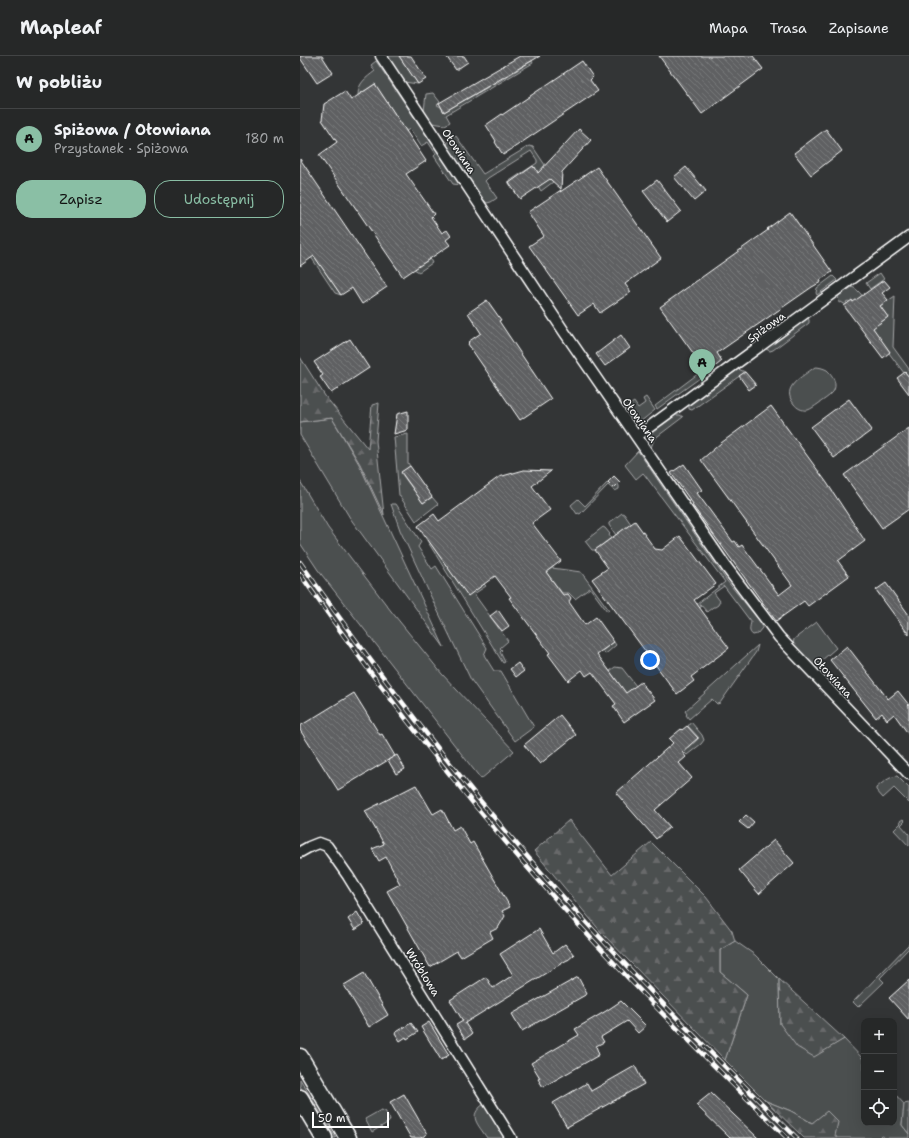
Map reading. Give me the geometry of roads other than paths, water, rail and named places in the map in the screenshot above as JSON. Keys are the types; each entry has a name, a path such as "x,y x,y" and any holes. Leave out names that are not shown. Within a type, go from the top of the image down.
{"main road":[{"path":"300,1057 348,1138"},
{"path":"300,1098 324,1138"}],"street":[{"name":"Ołowiana","path":"381,56 565,333 727,568 779,637 909,774"},
{"name":"Spiżowa","path":"637,436 909,237"},
{"name":"Wróblowa","path":"300,852 309,846 319,843 327,846 348,876 512,1138"}],"railway":[{"path":"300,562 391,688 487,810 555,888 644,984 797,1138"},
{"path":"300,574 389,697 452,777 517,855 578,925 637,987 787,1138"}],"place":[{"name":"Spiżowa / Ołowiana","path":"702,382"}]}
